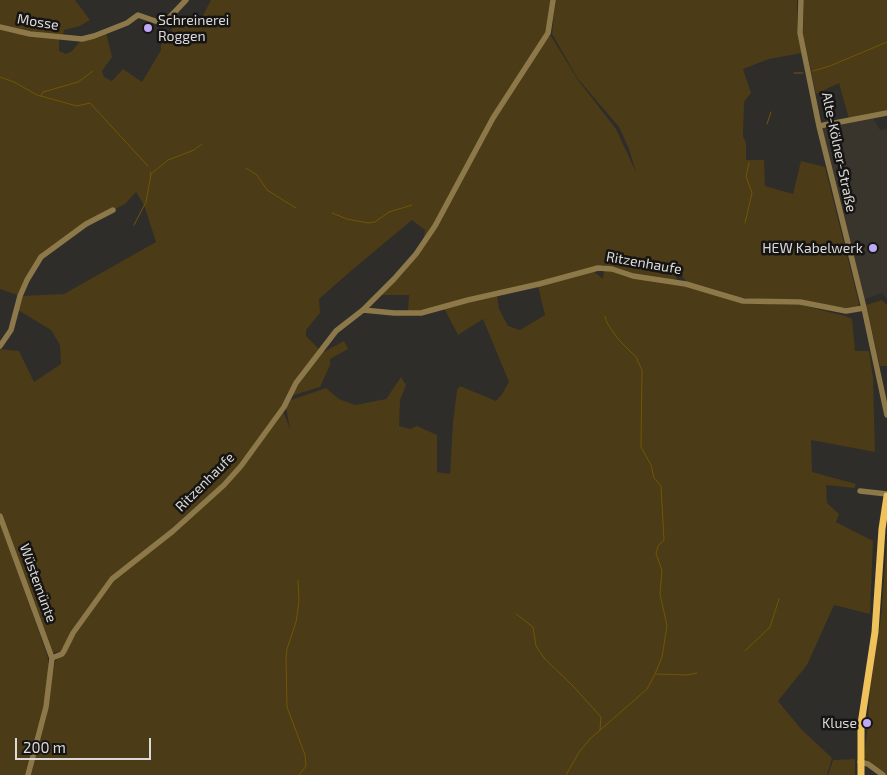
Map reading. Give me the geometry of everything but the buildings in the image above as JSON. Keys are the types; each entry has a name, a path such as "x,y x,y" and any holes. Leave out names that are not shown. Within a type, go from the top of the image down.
{"main road":[{"path":"861,775 861,724 875,632 881,538 887,495"}],"street":[{"name":"Mosse","path":"0,27 25,33 73,39 94,36 127,24 138,16 161,23 167,20 186,0"},
{"name":"Ritzenhaufe","path":"52,658 62,654 73,633 112,579 173,531 224,485 241,466 284,407 296,383 336,331 363,310 416,254 435,226 493,118 548,33 553,0"},
{"name":"Alte-Kölner-Straße","path":"801,0 800,33 819,126 864,308 887,415"},
{"path":"819,126 887,113"},
{"path":"0,346 11,330 20,296 41,257 86,224 113,210"},
{"name":"Ritzenhaufe","path":"363,310 421,313 598,268 612,269 633,276 686,284 743,300 800,302 846,311 864,308"},
{"path":"860,491 887,495"},
{"name":"Wüstemünte","path":"0,516 52,658"},
{"path":"28,775 47,702 52,658"},
{"path":"860,762 868,764 883,775"}],"shaded area":[{"path":"0,0 75,0 90,20 80,26 64,30 63,36 25,31 0,24"},
{"path":"211,0 550,0 546,33 515,86 548,37 551,36 578,80 616,129 636,172 629,149 619,127 578,79 552,34 555,0 797,0 797,32 802,53 769,59 743,69 751,93 744,102 743,136 746,143 746,160 764,160 765,186 793,194 801,161 825,167 859,303 858,308 801,301 744,298 686,281 675,266 677,284 686,285 742,303 801,305 852,319 855,351 869,351 873,378 875,452 811,440 812,472 856,484 854,488 826,485 827,503 839,514 836,522 873,541 870,614 834,605 807,665 778,701 801,729 832,758 827,775 0,775 0,520 48,658 49,692 55,662 113,580 226,486 283,411 290,429 286,407 291,400 326,388 339,399 355,405 386,399 401,377 406,385 400,400 399,426 410,429 417,426 437,435 437,472 450,474 457,390 460,386 496,401 509,382 483,319 458,335 444,308 497,295 499,309 508,326 520,330 545,315 538,286 593,271 603,279 605,265 422,311 408,311 409,295 380,295 423,243 425,230 412,220 319,299 320,313 306,330 306,336 320,350 283,405 238,466 223,483 171,529 111,578 61,651 52,653 0,515 0,349 19,351 34,382 61,364 60,345 51,330 18,310 20,296 0,289 0,28 59,39 59,51 66,54 72,51 82,39 106,32 112,57 102,71 104,77 112,81 123,69 142,82 161,50 161,44 177,22 198,25","holes":["136,192 144,205 156,242 64,294 21,296 41,257 86,224 125,204"]},
{"path":"804,0 887,0 887,111 849,119 839,83 816,94 803,34"},
{"path":"873,118 880,130 887,129 887,299 882,293 860,301 819,126"},
{"path":"882,300 887,305 887,366 880,366 866,305"},
{"path":"344,341 348,349 330,359 330,365 320,387 294,395 294,391 322,353"},
{"path":"887,540 887,775 885,775 864,758 870,684 881,618"},
{"path":"855,759 855,775 828,775 833,760"}],"waterway":[{"path":"813,71 830,66 887,42"},
{"path":"41,96 43,92 78,82 93,71"},
{"path":"794,73 803,73"},
{"path":"0,77 14,82 37,95 77,106 90,103 148,166"},
{"path":"767,124 771,112"},
{"path":"150,172 151,174 168,160 194,150 202,144"},
{"path":"745,223 752,193 746,176 749,163"},
{"path":"246,168 257,175 267,190 296,208"},
{"path":"134,225 146,202 151,174"},
{"path":"332,213 347,219 368,223 375,222 389,212 412,205"},
{"path":"566,775 579,752 591,738 647,689 662,657 667,626 660,594 662,570 656,554 658,546 664,540 661,486 654,478 651,465 641,447 642,370 636,357 618,339 607,323 605,316"},
{"path":"298,580 299,601 296,622 286,658 287,707 305,755 306,766 299,775"},
{"path":"745,651 770,627 779,599"},
{"path":"516,614 533,627 536,646 544,658 601,717 600,730"},
{"path":"656,674 687,675 697,673"}],"place":[{"name":"Schreinerei Roggen","path":"148,28"},
{"name":"HEW Kabelwerk","path":"873,248"},
{"name":"Kluse","path":"867,723"}]}
